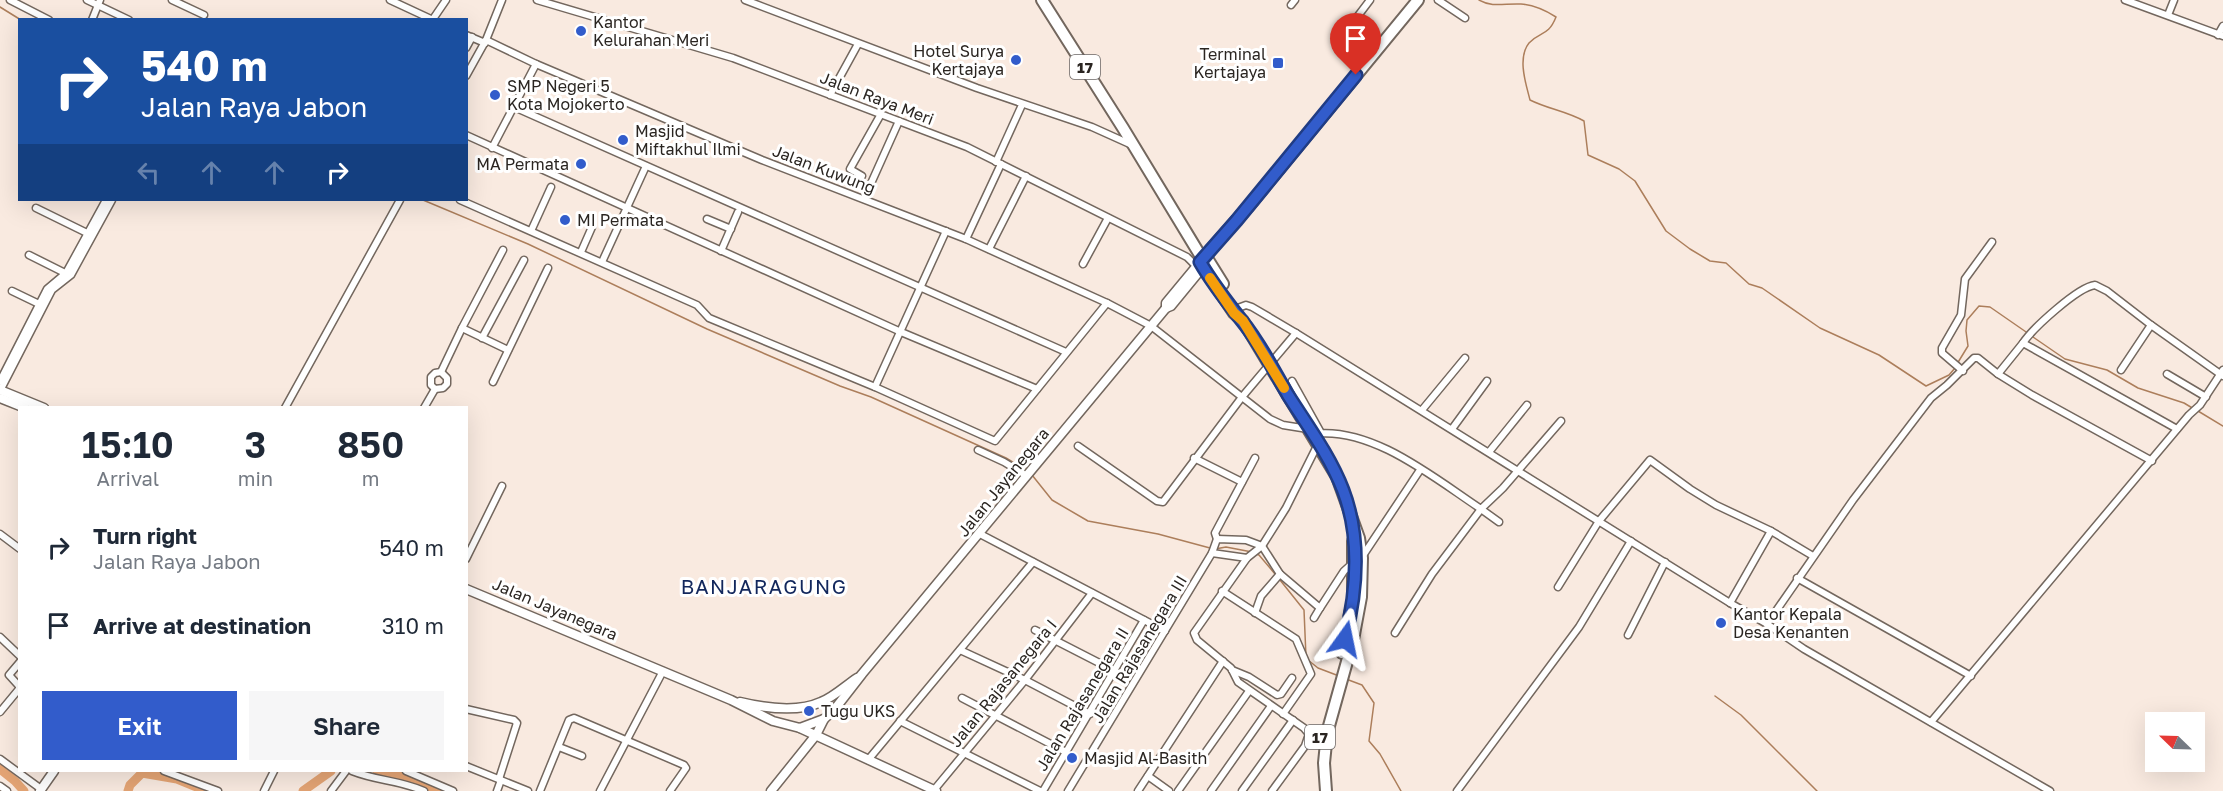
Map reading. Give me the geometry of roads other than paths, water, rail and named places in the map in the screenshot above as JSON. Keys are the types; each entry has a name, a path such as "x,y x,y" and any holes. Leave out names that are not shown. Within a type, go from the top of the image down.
{"highway":[{"name":"17","path":"1042,0 1203,258 1234,313 1243,321"},
{"path":"1203,258 1418,0"},
{"name":"17","path":"1203,258 1239,308 1243,321 1316,435 1343,491 1352,522 1358,559 1353,600 1342,664 1318,747 1319,791"},
{"name":"17","path":"1326,791 1324,763 1326,741 1336,686"}],"main road":[{"name":"Jalan Jayanegara","path":"468,590 731,700 782,724 800,728 824,719 834,710 1166,308 1171,306 1203,258"},
{"path":"0,390 39,406"},
{"path":"0,398 19,406"},
{"name":"Jalan Jayanegara","path":"731,700 758,706 784,708 820,703 862,674"},
{"path":"827,698 831,700 834,710"},
{"path":"782,724 779,716 784,708"},
{"path":"771,791 816,735 824,719"},
{"path":"800,728 930,790"},
{"path":"41,790 53,772"}],"street":[{"path":"10,0 45,18"},
{"path":"87,0 99,3 125,18"},
{"path":"172,0 204,15"},
{"path":"390,0 431,18"},
{"path":"434,18 446,0"},
{"path":"468,72 485,42 502,0"},
{"name":"Jalan Raya Meri","path":"537,0 723,54 967,147 1108,218 1203,258"},
{"path":"746,0 858,44 1057,116 1078,121 1133,145"},
{"path":"1345,33 1370,0"},
{"path":"1438,0 1465,18"},
{"path":"2125,0 2221,35 2223,26"},
{"path":"2168,15 2174,0"},
{"path":"93,18 99,3"},
{"name":"Jalan Kuwung","path":"469,36 762,159 966,238 1107,303 1151,326 1278,423 1316,435 1367,440 1380,445 1498,522"},
{"path":"830,95 858,44"},
{"path":"492,148 536,64"},
{"path":"514,107 1066,352"},
{"path":"966,238 1021,107"},
{"path":"862,176 850,169 881,114"},
{"path":"864,199 899,121"},
{"path":"468,136 901,332 1037,389"},
{"path":"602,262 646,166"},
{"path":"989,249 1026,176"},
{"path":"531,231 551,187"},
{"path":"0,381 49,286 68,274 105,201"},
{"path":"0,390 52,291 68,274 111,201"},
{"path":"286,406 399,201"},
{"path":"462,201 697,305 709,318 875,387 995,443"},
{"path":"36,208 87,233"},
{"path":"721,251 738,212"},
{"path":"1083,264 1108,218"},
{"path":"707,219 730,229"},
{"path":"581,252 592,227"},
{"path":"875,387 946,231"},
{"path":"1959,367 1942,353 1942,348 1961,315 1965,279 1992,242"},
{"path":"435,389 430,379 441,372 503,250"},
{"path":"29,255 68,274"},
{"path":"482,338 524,260"},
{"path":"493,382 548,268"},
{"path":"1931,722 2188,416 2206,398 2222,373 2151,325 2107,291 2095,285 2084,289 2027,337 1998,374"},
{"path":"12,291 39,304"},
{"path":"988,453 1107,303"},
{"path":"1239,308 1246,305 1252,307 1296,333 1804,649 2050,791"},
{"path":"2121,370 2151,325"},
{"path":"462,328 508,350"},
{"path":"1078,446 1160,502 1166,500 1194,458 1296,333"},
{"path":"2027,337 2177,429"},
{"path":"1767,624 1797,578 1931,398 1959,367 1976,357 2025,391 2152,461"},
{"path":"1422,410 1465,358"},
{"path":"435,389 443,388 447,384 446,375 441,372"},
{"path":"2167,374 2206,398"},
{"path":"1292,381 1316,435 1286,508 1222,591 1194,633 1197,640 1232,670 1249,677 1277,695 1281,694 1292,678"},
{"path":"1452,429 1487,381"},
{"path":"425,406 435,389"},
{"path":"1489,452 1527,405"},
{"path":"1395,633 1432,574 1481,509 1503,488 1561,421"},
{"path":"978,450 988,453 1027,476"},
{"path":"1194,458 1242,482"},
{"name":"Jalan Rajasanegara III","path":"1068,791 1212,552 1216,541 1215,533 1255,458"},
{"path":"1558,587 1599,522 1652,460 1690,489 1716,505 1771,531 1813,556"},
{"path":"1314,618 1344,571 1358,559 1420,470"},
{"path":"468,555 502,486"},
{"path":"1730,603 1771,531"},
{"path":"0,534 18,548"},
{"path":"980,534 1165,631"},
{"path":"1216,541 1246,540 1278,577 1320,608"},
{"path":"1457,791 1579,627 1631,541"},
{"path":"1212,552 1254,552"},
{"path":"868,760 1033,562"},
{"path":"1628,635 1665,562"},
{"path":"1255,613 1261,596 1278,577"},
{"path":"1797,578 1971,676"},
{"path":"1222,591 1296,639 1302,650 1311,674 1283,714"},
{"name":"Jalan Rajasanegara I","path":"930,790 1025,680 1092,593"},
{"name":"Jalan Rajasanegara II","path":"1041,791 1090,714 1144,620"},
{"path":"1035,630 1115,671"},
{"path":"0,637 18,654"},
{"path":"960,650 1090,714"},
{"path":"1138,791 1223,661"},
{"path":"18,664 9,675 18,688"},
{"path":"1232,670 1236,681 1307,731 1309,738 1305,746 1272,791"},
{"path":"600,791 663,671"},
{"path":"0,712 18,690"},
{"path":"1178,791 1250,691"},
{"path":"962,698 1066,752"},
{"path":"1211,791 1271,706"},
{"path":"468,709 514,720 517,723 497,791"},
{"path":"540,791 572,718 686,766 670,791"},
{"path":"1242,791 1293,720"},
{"path":"900,721 1041,791"},
{"path":"559,747 582,756"},
{"path":"0,759 41,790"},
{"path":"468,767 528,791"},
{"path":"167,772 218,791"},
{"path":"264,791 274,772"},
{"path":"331,791 345,772"},
{"path":"355,772 373,779 415,783 453,791"},
{"path":"1148,776 1169,791"},
{"path":"415,783 424,791"},
{"path":"0,786 7,791"}],"waterway":[{"path":"1479,0 1494,5 1530,5 1556,17 1550,28 1533,39 1525,49 1523,63 1530,100 1584,121 1588,155 1619,169 1635,181 1666,231 1710,261 1726,263 1749,284 1762,288 1820,328 1879,355 1926,386 1949,375 1955,368"},
{"path":"0,7 18,18"},
{"path":"425,201 528,244 707,329 871,397 1006,458 1026,470"},
{"path":"1957,364 1968,346 1967,320 1979,306 1990,307 2029,334"},
{"path":"2033,337 2065,359 2107,370 2138,388 2184,403 2194,409"},
{"path":"2198,411 2223,426"},
{"path":"1032,475 1052,500 1088,521 1158,534 1210,548"},
{"path":"1215,549 1226,547 1252,552"},
{"path":"1256,554 1275,574"},
{"path":"1280,580 1304,610 1306,657"},
{"path":"1308,660 1318,668 1339,676"},
{"path":"1346,679 1362,685 1374,703 1369,741 1380,754 1401,791"},
{"path":"1715,696 1741,715 1817,791"},
{"path":"0,769 24,791"},
{"path":"303,791 330,772"},
{"path":"382,772 410,778 440,791"},
{"path":"128,791 130,785 142,773 177,779 206,791"}],"place":[{"name":"Kantor Kelurahan Meri","path":"581,31"},
{"name":"Hotel Surya Kertajaya","path":"1016,60"},
{"name":"Terminal Kertajaya","path":"1278,63"},
{"name":"SMP Negeri 5 Kota Mojokerto","path":"495,95"},
{"name":"Masjid Miftakhul Ilmi","path":"623,140"},
{"name":"MA Permata","path":"581,164"},
{"name":"MI Permata","path":"565,220"},
{"name":"Kantor Kepala Desa Kenanten","path":"1721,623"},
{"name":"Tugu UKS","path":"809,711"},
{"name":"Masjid Al-Basith","path":"1072,758"}],"district":[{"name":"BANJARAGUNG","path":"764,586"}]}
